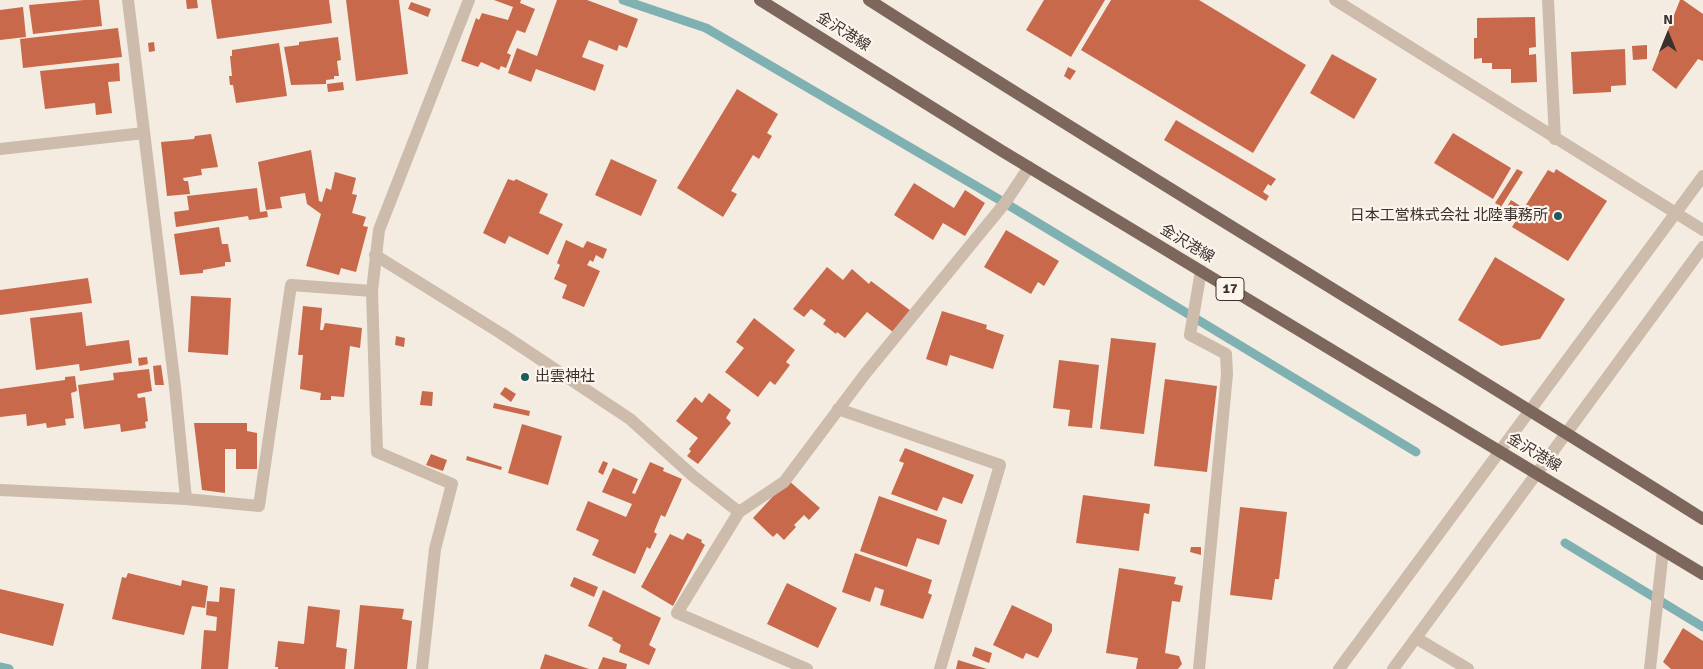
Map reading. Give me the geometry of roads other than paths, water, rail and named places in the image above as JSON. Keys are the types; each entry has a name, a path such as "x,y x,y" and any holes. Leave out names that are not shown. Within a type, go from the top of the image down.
{"main road":[{"name":"金沢港線","path":"760,0 1029,167 1703,574"},
{"path":"869,0 1029,102 1703,518"}],"street":[{"path":"128,0 175,387 186,499"},
{"path":"422,669 435,549 452,484 377,452 372,291 379,230 469,0"},
{"path":"1335,0 1554,139 1703,230"},
{"path":"1548,0 1554,139"},
{"path":"0,149 144,133"},
{"path":"807,669 677,613 739,512 784,482 838,409 1000,209 1029,167"},
{"path":"1340,669 1703,176"},
{"path":"1393,669 1703,247"},
{"path":"375,255 502,334 630,419 693,476 739,512"},
{"path":"1199,669 1227,374 1226,354 1190,335 1201,271"},
{"path":"0,490 186,499 259,506 291,285 372,291"},
{"path":"838,409 1000,465 940,669"},
{"path":"1650,669 1657,588 1663,550"},
{"path":"1416,638 1468,669"}],"waterway":[{"path":"623,0 706,28 1005,203 1416,452"},
{"path":"1565,543 1703,627"},
{"path":"0,667 9,669"}],"place":[{"name":"日本工営株式会社 北陸事務所","path":"1558,216"},
{"name":"出雲神社","path":"525,377"}]}
